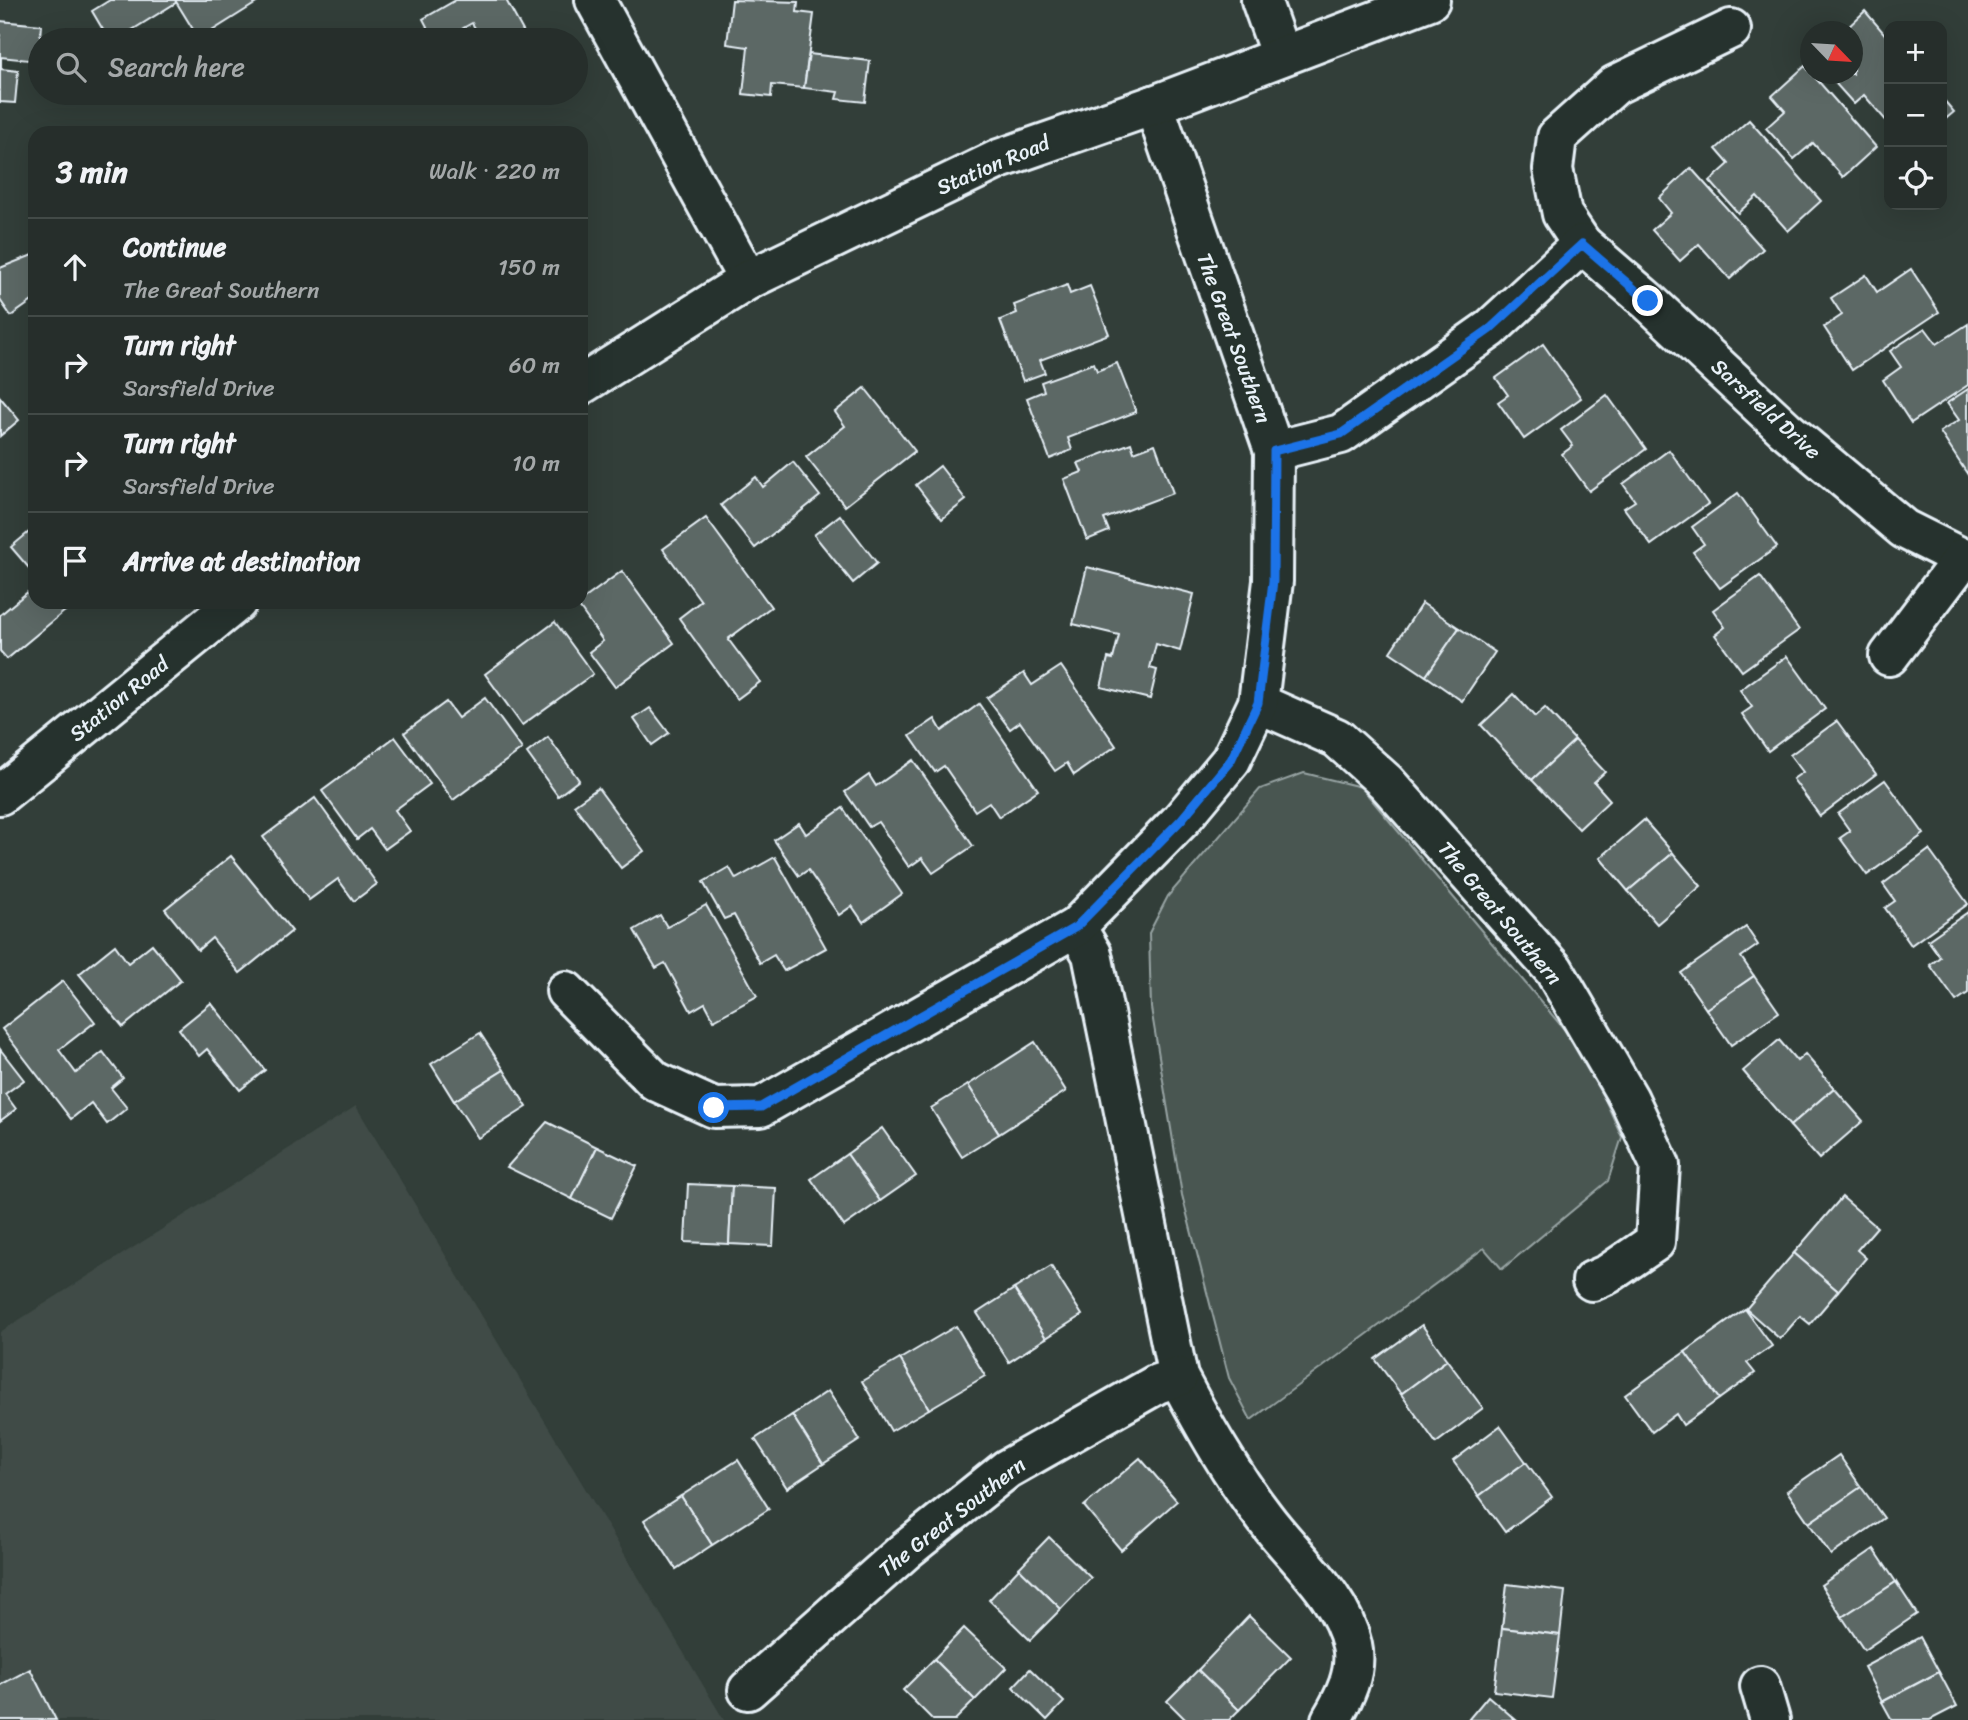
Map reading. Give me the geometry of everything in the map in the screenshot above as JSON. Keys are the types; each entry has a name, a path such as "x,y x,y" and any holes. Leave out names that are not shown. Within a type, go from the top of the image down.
{"street":[{"path":"595,0 748,280"},
{"path":"1261,0 1281,56"},
{"name":"Station Road","path":"588,381 748,280 999,159 1154,105 1430,0"},
{"name":"Sarsfield Drive","path":"1731,29 1615,85 1557,136 1553,169 1562,214 1582,244 1648,301 1785,429 1905,529 1965,559 1889,656"},
{"name":"The Great Southern","path":"566,991 655,1081 714,1108 761,1107 1076,927 1181,820 1231,760 1258,703 1273,581 1274,451 1154,105"},
{"path":"1274,451 1341,434 1490,329 1582,244"},
{"name":"Station Road","path":"0,795 228,609"},
{"name":"The Great Southern","path":"1258,703 1338,738 1386,782 1554,970 1629,1099 1660,1165 1655,1242 1608,1274 1591,1281"},
{"path":"1076,927 1092,954 1178,1377 1211,1440 1265,1518 1331,1598 1352,1646 1349,1692 1331,1720"},
{"name":"The Great Southern","path":"748,1690 906,1550 1007,1469 1157,1384 1178,1377"}],"shaded area":[{"path":"1304,773 1361,787 1584,1053 1622,1137 1608,1181 1502,1269 1484,1248 1251,1420 1229,1378 1182,1195 1151,1008 1149,933 1168,896 1260,789"},
{"path":"356,1106 724,1720 0,1720 0,1332"}],"building":[{"path":"110,0 177,2 135,28 102,28 92,11"},
{"path":"175,0 258,2 217,28 192,28"},
{"path":"456,0 506,0 521,28 475,28 472,23 463,28 428,28 423,19"},
{"path":"732,0 798,2 797,12 814,14 804,88 772,85 771,97 743,94 748,47 727,44"},
{"path":"1865,11 1884,33 1884,118 1864,95 1854,104 1836,84 1863,84 1863,21 1855,21"},
{"path":"0,21 41,25 41,28 28,28 28,60 1,57 1,69 18,71 15,103 0,102"},
{"path":"809,54 870,61 865,102 836,99 838,92 804,88"},
{"path":"1800,71 1800,84 1821,84 1876,147 1843,177 1813,143 1794,159 1766,128 1785,111 1772,96"},
{"path":"1947,104 1954,112 1947,118"},
{"path":"1749,120 1821,201 1788,231 1757,196 1738,213 1710,181 1729,164 1716,149"},
{"path":"1691,168 1763,249 1730,279 1699,244 1680,261 1652,230 1671,213 1659,198"},
{"path":"28,257 28,304 11,316 0,300 0,268"},
{"path":"1911,269 1939,312 1852,370 1824,327 1842,315 1831,298 1866,275 1877,292"},
{"path":"1067,285 1070,294 1090,286 1109,334 1040,360 1045,373 1023,381 1000,320 1017,313 1014,305"},
{"path":"1968,324 1968,385 1911,423 1883,380 1901,367 1890,351 1925,328 1937,344"},
{"path":"1543,344 1581,398 1524,439 1498,402 1508,395 1496,378"},
{"path":"1094,363 1097,371 1117,363 1136,412 1068,438 1072,450 1050,459 1027,398 1044,391 1041,382"},
{"path":"865,388 915,451 845,506 806,457 845,426 835,412"},
{"path":"1968,389 1968,475 1940,432 1959,420 1947,403"},
{"path":"1607,395 1646,449 1589,491 1562,454 1573,446 1561,430"},
{"path":"0,397 19,420 0,436"},
{"path":"1131,443 1134,452 1155,444 1173,493 1104,519 1109,531 1087,540 1064,479 1082,472 1078,463"},
{"path":"1669,450 1708,504 1651,545 1624,508 1635,501 1623,484"},
{"path":"793,462 820,496 755,548 721,505 756,477 763,487"},
{"path":"940,466 966,500 942,519 916,485"},
{"path":"1738,493 1777,547 1720,588 1693,552 1704,544 1692,527"},
{"path":"840,515 877,563 853,583 814,535"},
{"path":"706,518 771,607 728,639 760,682 737,699 679,618 701,601 663,549"},
{"path":"28,533 28,567 11,547"},
{"path":"1087,567 1194,594 1180,651 1156,644 1150,668 1157,670 1150,699 1101,687 1108,658 1113,659 1119,635 1073,624"},
{"path":"622,571 674,643 615,687 589,652 603,641 581,609 588,609 588,596"},
{"path":"1760,576 1799,630 1742,671 1715,635 1725,627 1713,610"},
{"path":"28,592 28,609 65,611 7,659 0,651 0,615"},
{"path":"1422,603 1459,628 1426,676 1390,652"},
{"path":"555,622 593,674 522,725 485,674"},
{"path":"1459,628 1495,652 1462,701 1426,676"},
{"path":"1787,656 1825,709 1768,751 1742,714 1752,707 1740,690"},
{"path":"1061,666 1116,746 1074,775 1067,763 1055,771 1020,722 1010,729 987,698 1024,673 1032,685"},
{"path":"1514,694 1535,717 1545,708 1575,740 1532,780 1481,725"},
{"path":"485,698 522,749 453,800 404,733 446,702 458,718"},
{"path":"979,704 1038,790 999,817 989,802 975,811 944,766 935,772 910,736 935,719 942,731"},
{"path":"650,708 669,733 652,745 634,719"},
{"path":"1837,721 1876,774 1820,816 1793,779 1803,772 1790,755"},
{"path":"395,737 430,784 395,810 410,831 385,849 370,829 357,839 322,791"},
{"path":"548,737 579,780 558,796 527,753"},
{"path":"1575,740 1605,772 1594,782 1610,800 1579,829 1532,780"},
{"path":"913,760 973,846 933,873 922,858 909,867 878,822 869,827 845,792 869,775 876,786"},
{"path":"1885,780 1924,834 1867,875 1840,838 1850,831 1838,814"},
{"path":"598,788 644,851 621,868 574,805"},
{"path":"315,798 377,884 354,901 338,879 309,900 263,837"},
{"path":"843,808 902,894 863,922 852,906 839,915 808,870 799,876 774,840 799,823 806,834"},
{"path":"1644,820 1673,853 1628,891 1600,858"},
{"path":"1929,850 1968,904 1911,945 1885,908 1895,901 1883,884"},
{"path":"1673,853 1701,886 1657,924 1628,891"},
{"path":"231,856 292,931 240,973 212,938 198,950 165,909"},
{"path":"775,857 826,948 784,971 774,955 760,963 734,915 724,919 703,882 729,867 736,879"},
{"path":"706,905 757,996 714,1020 705,1003 691,1011 665,963 656,968 634,930 660,915 667,927"},
{"path":"1968,912 1968,993 1956,1001 1930,965 1940,957 1928,940"},
{"path":"1746,927 1758,945 1741,957 1754,976 1706,1009 1681,973"},
{"path":"152,944 181,980 123,1027 79,974 115,945 128,963"},
{"path":"1754,976 1779,1012 1731,1045 1706,1009"},
{"path":"63,981 95,1022 59,1050 76,1073 103,1052 123,1078 111,1088 127,1108 107,1124 91,1103 71,1119 2,1029"},
{"path":"211,1003 265,1070 240,1090 207,1049 199,1056 179,1029"},
{"path":"480,1033 504,1070 454,1101 431,1064"},
{"path":"1779,1040 1797,1061 1805,1054 1834,1088 1790,1126 1743,1071"},
{"path":"1035,1042 1066,1091 999,1134 968,1085"},
{"path":"0,1049 24,1080 5,1094 16,1109 0,1121"},
{"path":"504,1070 527,1107 478,1138 454,1101"},
{"path":"968,1085 999,1134 962,1157 931,1108"},
{"path":"1834,1088 1863,1121 1819,1159 1790,1126"},
{"path":"547,1122 597,1147 572,1199 507,1167"},
{"path":"882,1128 916,1176 880,1201 847,1154"},
{"path":"597,1147 637,1166 611,1218 572,1199"},
{"path":"847,1154 880,1201 844,1226 811,1179"},
{"path":"688,1184 732,1186 729,1244 685,1242"},
{"path":"732,1186 776,1188 773,1246 729,1244"},
{"path":"1842,1197 1877,1227 1857,1250 1866,1258 1838,1291 1794,1253"},
{"path":"1794,1253 1838,1291 1810,1324 1800,1316 1780,1339 1746,1309"},
{"path":"1051,1266 1082,1315 1046,1338 1014,1289"},
{"path":"1014,1289 1046,1338 1009,1362 977,1313"},
{"path":"1745,1309 1772,1346 1747,1363 1755,1373 1719,1399 1685,1352"},
{"path":"1422,1325 1447,1360 1401,1394 1375,1359"},
{"path":"956,1326 985,1376 929,1409 900,1359"},
{"path":"1685,1352 1719,1399 1683,1425 1676,1414 1652,1432 1625,1395"},
{"path":"900,1359 929,1409 891,1431 862,1381"},
{"path":"1447,1360 1483,1408 1436,1443 1401,1394"},
{"path":"828,1391 860,1440 823,1464 792,1415"},
{"path":"792,1415 823,1464 787,1488 755,1439"},
{"path":"1500,1426 1526,1462 1479,1496 1453,1461"},
{"path":"1839,1455 1861,1487 1809,1523 1787,1491"},
{"path":"1140,1458 1177,1501 1121,1550 1084,1506"},
{"path":"738,1460 769,1509 712,1545 681,1496"},
{"path":"1526,1462 1552,1497 1505,1532 1479,1496"},
{"path":"1861,1487 1884,1518 1831,1555 1809,1523"},
{"path":"681,1496 712,1545 676,1569 644,1520"},
{"path":"1049,1537 1091,1578 1061,1609 1019,1568"},
{"path":"1874,1549 1896,1582 1842,1617 1821,1585"},
{"path":"1019,1568 1061,1609 1030,1640 989,1600"},
{"path":"1896,1582 1917,1614 1864,1650 1842,1617"},
{"path":"1507,1584 1565,1591 1560,1635 1502,1628"},
{"path":"1249,1616 1291,1657 1239,1710 1198,1670"},
{"path":"964,1628 1006,1668 975,1700 934,1659"},
{"path":"1502,1628 1560,1635 1552,1698 1494,1691"},
{"path":"1920,1637 1939,1672 1882,1702 1864,1667"},
{"path":"934,1659 975,1700 955,1720 933,1720 903,1690"},
{"path":"30,1669 56,1720 0,1720 0,1685"},
{"path":"1030,1669 1064,1702 1047,1720 1013,1687"},
{"path":"1198,1670 1239,1710 1229,1720 1186,1720 1167,1701"},
{"path":"1939,1672 1957,1706 1930,1720 1892,1720 1882,1702"},
{"path":"1488,1696 1516,1720 1468,1720"}],"route":[{"path":"714,1108 761,1107 1076,927 1181,820 1231,760 1258,703 1273,581 1274,451 1341,434 1490,329 1582,244 1648,301"}]}
